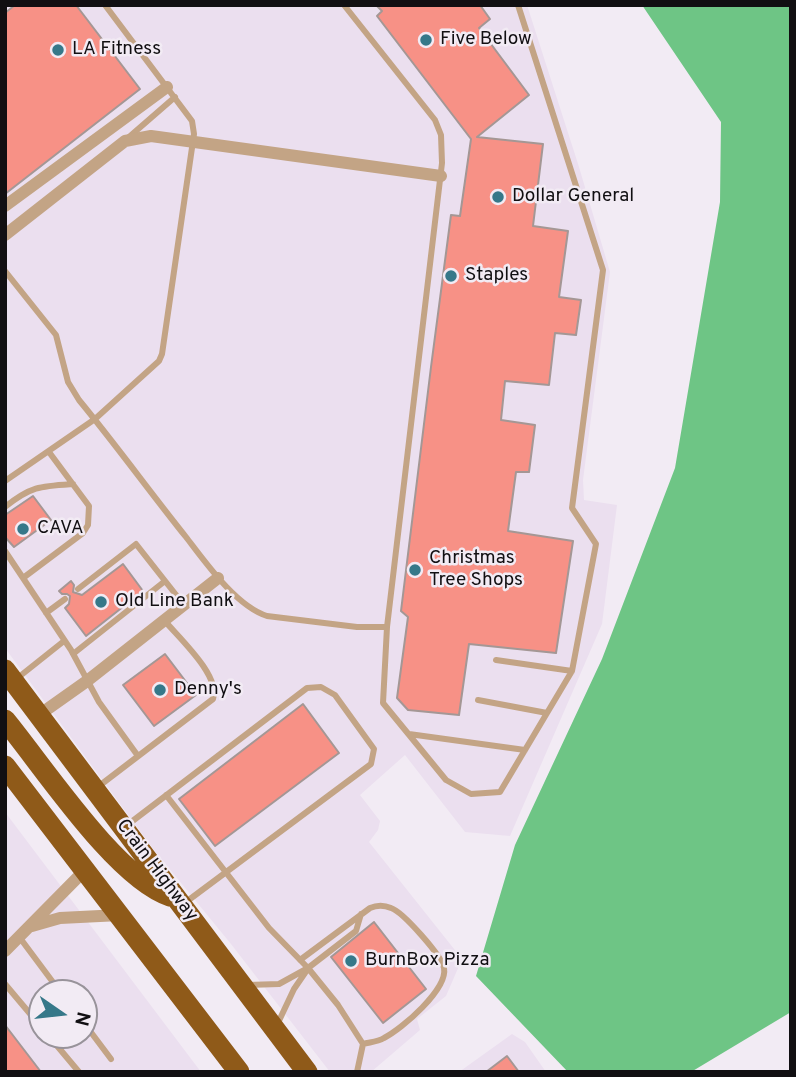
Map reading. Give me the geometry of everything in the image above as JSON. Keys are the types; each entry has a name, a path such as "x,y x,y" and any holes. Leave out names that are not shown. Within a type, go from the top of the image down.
{"highway":[{"name":"Crain Highway","path":"9,675 307,1072"},
{"path":"5,720 85,822 110,849 156,891 179,901"},
{"path":"5,766 239,1072"}],"street":[{"path":"5,206 171,92"},
{"path":"5,234 125,141 151,136 441,176"},
{"path":"39,715 87,681 218,578"},
{"path":"5,951 86,869"},
{"path":"31,926 60,918 120,915"}],"lane":[{"path":"5,481 95,419 159,360 162,354 192,143 192,121 105,5"},
{"path":"344,5 435,120 441,135 441,176 387,627 383,703 446,780 471,794 500,792 572,671 596,544 572,508 603,270 518,5"},
{"path":"125,141 171,92"},
{"path":"69,160 81,175"},
{"path":"5,271 56,335 68,382 135,474 218,578 256,612 267,616 357,627 387,627"},
{"path":"23,578 83,533 88,525 89,506 49,452"},
{"path":"5,507 24,492 41,486 73,484"},
{"path":"78,589 136,544 184,605"},
{"path":"5,551 73,654 99,702 138,756"},
{"path":"73,654 165,581"},
{"path":"46,613 65,599"},
{"path":"94,789 213,699 216,691 209,674 164,620"},
{"path":"9,675 64,641"},
{"path":"496,660 572,671"},
{"path":"124,828 307,688 321,687 335,695 374,749 371,764 226,872 179,901"},
{"path":"478,700 547,713"},
{"path":"408,734 525,750"},
{"path":"166,795 269,928 308,968 338,1005 363,1044 357,1072"},
{"path":"300,960 361,914 376,906 396,910 441,959 445,970 436,995 387,1037 363,1044"},
{"path":"242,985 279,984 308,968 356,931 361,914"},
{"path":"20,938 51,979"},
{"path":"275,1030 294,989 308,968"},
{"path":"5,984 28,1011"},
{"path":"98,1042 110,1059"},
{"path":"60,1049 79,1072"}],"shaded area":[{"path":"5,5 527,5 610,272 583,480 584,500 617,505 602,624 510,836 465,832 405,755 360,795 380,821 378,830 369,842 462,959 446,996 417,1019 420,1030 371,1072 330,1072 154,850 5,648"},
{"path":"5,812 201,1072 5,1072"},
{"path":"512,1034 525,1042 546,1072 459,1072"}],"green space":[{"path":"642,5 791,5 791,1012 691,1072 568,1072 476,976 515,845 602,659 675,468 720,202 721,122"}],"building":[{"name":"LA Fitness","path":"15,5 76,5 140,89 5,194 5,13"},
{"path":"376,5 480,5 490,19 479,28 529,95 477,137 543,144 533,226 568,231 559,297 581,300 576,335 555,333 549,385 505,381 501,420 535,425 529,472 516,472 508,531 573,541 556,653 469,644 459,715 408,710 397,698 408,617 401,611 451,215 460,216 471,139 377,16 382,11"},
{"name":"CAVA","path":"33,496 51,520 14,547 5,537 5,515"},
{"name":"Old Line Bank","path":"123,564 143,591 86,636 65,608 69,604 70,596 59,591 71,581 74,585 73,592 82,595"},
{"name":"Denny's","path":"165,654 196,695 154,726 123,685"},
{"path":"303,704 339,753 215,846 179,799"},
{"path":"374,922 426,989 383,1023 331,957"},
{"path":"5,1025 41,1072 5,1072"},
{"path":"507,1056 519,1072 486,1072"}],"place":[{"name":"Five Below","path":"426,40"},
{"name":"LA Fitness","path":"58,50"},
{"name":"Dollar General","path":"498,197"},
{"name":"Staples","path":"451,276"},
{"name":"CAVA","path":"23,529"},
{"name":"Christmas Tree Shops","path":"415,570"},
{"name":"Old Line Bank","path":"101,602"},
{"name":"Denny's","path":"160,690"},
{"name":"BurnBox Pizza","path":"351,961"}]}
